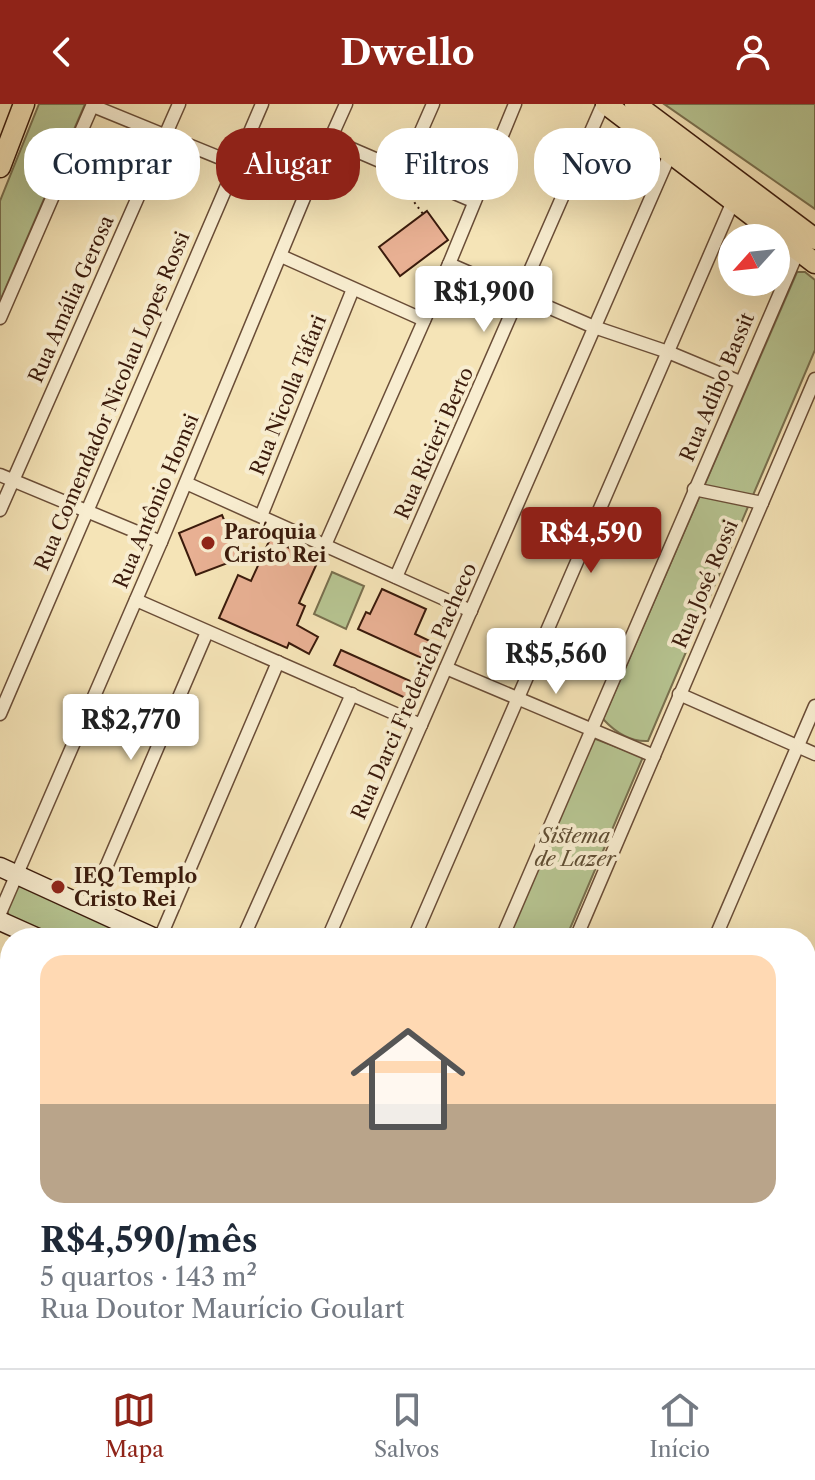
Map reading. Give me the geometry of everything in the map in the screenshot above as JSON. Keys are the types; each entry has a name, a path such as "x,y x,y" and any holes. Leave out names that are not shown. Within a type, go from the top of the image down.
{"main road":[{"path":"0,167 24,104"},
{"path":"605,104 734,199 810,250"},
{"path":"635,104 810,250"}],"street":[{"name":"Rua Amália Gerosa","path":"169,128 179,104"},
{"name":"Rua Comendador Nicolau Lopes Rossi","path":"252,128 262,104"},
{"name":"Rua Antônio Homsi","path":"336,128 346,104"},
{"path":"422,128 433,104"},
{"path":"325,545 449,264 515,104"},
{"name":"Rua Ricieri Berto","path":"396,577 605,104"},
{"path":"0,318 93,105 147,128"},
{"name":"Rua Darci Frederich Pacheco","path":"332,928 671,152"},
{"path":"418,928 734,199"},
{"name":"Rua Amália Gerosa","path":"0,510 6,478 136,200"},
{"name":"Rua Comendador Nicolau Lopes Rossi","path":"0,714 221,200"},
{"name":"Rua Antônio Homsi","path":"0,913 8,871 136,600 303,200"},
{"name":"Rua Adibo Bassit","path":"506,928 740,382 810,250"},
{"path":"281,256 424,320"},
{"path":"449,264 594,327 668,352 740,382"},
{"name":"Rua Nicolla Táfari","path":"261,516 353,289"},
{"name":"Rua José Rossi","path":"580,928 815,379"},
{"path":"6,478 161,542"},
{"path":"186,483 471,611"},
{"path":"694,489 762,503"},
{"path":"136,600 421,725"},
{"path":"89,907 207,632"},
{"path":"161,928 278,662"},
{"path":"446,668 654,756"},
{"path":"247,928 352,694"},
{"path":"679,694 815,754"},
{"path":"719,928 815,706"},
{"path":"8,871 135,928"}],"path":[{"path":"412,200 423,214"}],"green space":[{"path":"39,104 85,104 75,128 29,128"},
{"path":"664,104 815,104 815,209"},
{"path":"24,141 24,200 44,200 0,301 0,201"},
{"path":"797,272 805,272 815,280 815,350 648,741 629,738 603,719 787,296 790,296"},
{"path":"332,572 364,586 346,629 314,614"},
{"name":"Sistema de Lazer","path":"593,738 643,757 570,928 512,928"},
{"path":"22,884 121,928 34,928 9,916 7,910"}],"building":[{"path":"427,211 448,240 400,276 379,247"},
{"name":"Paróquia Cristo Rei","path":"222,515 237,552 233,561 196,575 179,533"},
{"path":"270,539 318,561 299,603 305,606 297,625 318,637 309,654 289,643 287,648 219,618 238,575 251,581"},
{"path":"382,589 426,609 415,634 436,644 428,661 358,629 366,612 370,614"},
{"path":"341,650 419,685 412,701 334,665"}],"place":[{"name":"Paróquia Cristo Rei","path":"208,543"},
{"name":"IEQ Templo Cristo Rei","path":"58,887"}]}
